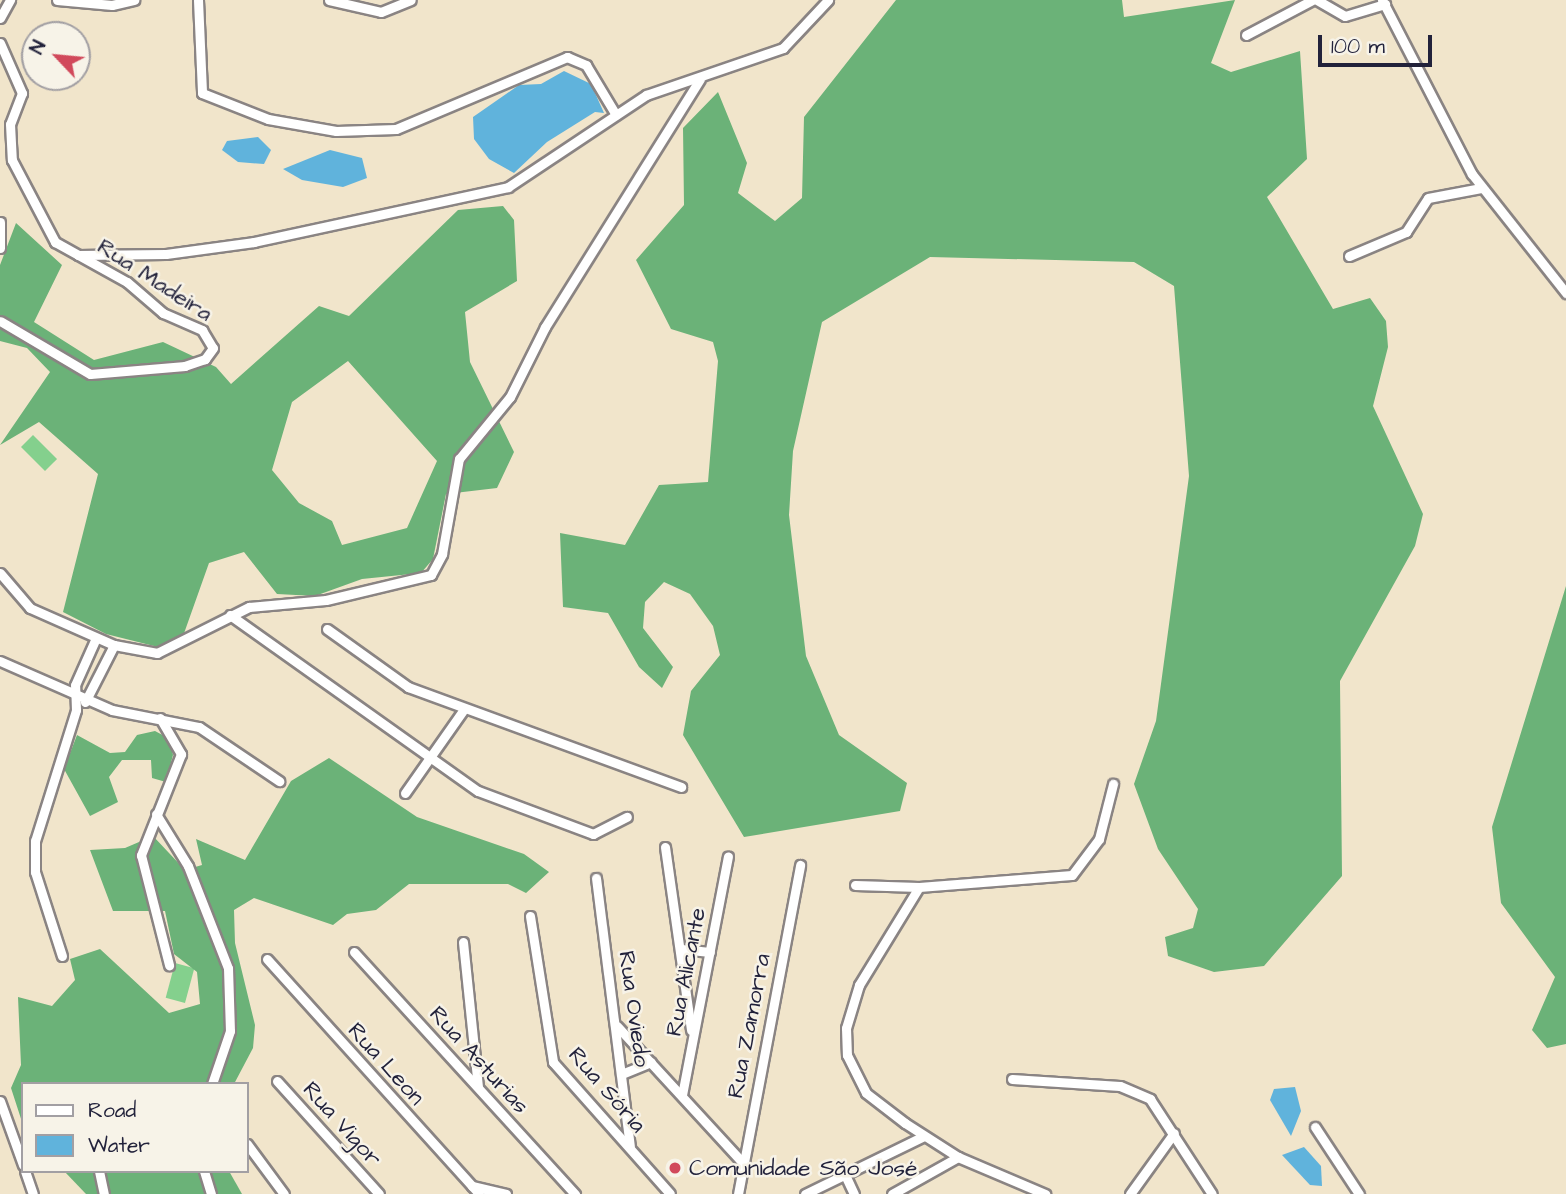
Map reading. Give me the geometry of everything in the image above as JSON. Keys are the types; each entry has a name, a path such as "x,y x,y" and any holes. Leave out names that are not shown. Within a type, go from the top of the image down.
{"street":[{"path":"0,18 10,0"},
{"path":"57,0 112,5 134,0"},
{"path":"198,0 202,93 268,119 336,131 396,129 568,57 586,65 616,115"},
{"path":"329,0 381,12 411,0"},
{"path":"78,255 216,248 497,190 665,86 700,79 783,48 828,0"},
{"path":"1246,35 1314,0 1345,16 1383,2 1481,188 1566,293"},
{"name":"Rua Madeira","path":"0,43 22,93 10,124 12,160 55,243 78,255 163,313 202,330 211,353 185,366 90,374 0,321"},
{"path":"0,573 20,603 96,638 141,653 175,649 230,615 431,575 442,554 459,459 510,397 545,327 700,79"},
{"path":"1349,256 1406,232 1429,198 1481,188"},
{"path":"0,222 0,248"},
{"path":"230,615 478,792 593,834 627,817"},
{"path":"327,629 400,683 464,709 681,787"},
{"path":"62,956 35,872 34,841 76,710 73,694 96,638"},
{"path":"76,710 88,700 114,645"},
{"path":"0,662 88,700 211,733 279,781"},
{"path":"405,793 464,709"},
{"path":"160,718 181,754 141,855 169,965"},
{"path":"855,885 919,887 1072,875 1099,839 1113,785"},
{"path":"156,814 188,866 228,968 230,1031 213,1082"},
{"path":"665,847 692,1038"},
{"name":"Rua Alicante","path":"682,1095 728,856"},
{"name":"Rua Zamorra","path":"738,1194 800,865"},
{"name":"Rua Oviedo","path":"596,878 624,1073 630,1146"},
{"path":"919,887 859,985 846,1037 866,1093 924,1136 958,1157 1045,1194"},
{"name":"Rua Sória","path":"530,916 553,1062 630,1146 668,1193"},
{"path":"463,942 478,1086"},
{"path":"681,949 710,951"},
{"name":"Rua Asturias","path":"354,952 575,1194"},
{"name":"Rua Leon","path":"267,959 479,1194"},
{"path":"617,1026 743,1163"},
{"path":"624,1073 651,1062"},
{"path":"1012,1079 1137,1092 1159,1108 1212,1194"},
{"name":"Rua Vigor","path":"277,1080 379,1194"},
{"path":"0,1101 21,1159"},
{"path":"1315,1127 1359,1194"},
{"path":"1130,1194 1174,1133"},
{"path":"805,1194 846,1177 924,1136"},
{"path":"248,1145 284,1194"},
{"path":"892,1194 958,1157"},
{"path":"26,1173 33,1194"},
{"path":"99,1173 104,1194"},
{"path":"205,1173 211,1194"},
{"path":"741,1177 745,1194"},
{"path":"846,1177 854,1194"},
{"path":"471,1185 506,1194"}],"green space":[{"path":"896,0 1122,0 1124,17 1235,0 1211,63 1231,72 1300,51 1307,159 1267,197 1333,309 1370,298 1386,321 1388,347 1373,406 1423,514 1415,546 1340,681 1342,876 1264,966 1214,972 1168,956 1165,937 1193,928 1198,909 1158,849 1134,784 1156,721 1189,476 1174,286 1134,262 930,257 822,322 793,451 789,515 806,656 839,735 907,783 900,811 744,837 683,735 691,691 720,655 713,626 690,594 664,582 645,602 643,628 673,667 662,688 639,667 608,613 563,607 560,533 625,545 659,485 708,482 718,361 713,342 671,329 636,260 684,205 683,128 718,92 747,163 738,193 775,221 802,198 804,117"},
{"path":"503,206 514,220 517,281 465,312 470,362 514,452 497,488 446,494 433,559 421,573 362,579 315,596 277,594 244,552 209,563 182,639 158,647 106,634 63,612 98,474 39,422 0,445 50,372 27,348 0,341 0,265 16,223 62,265 34,322 94,360 163,342 216,367 231,384 319,306 349,316 458,210","holes":["348,361 437,461 407,528 342,545 332,521 299,503 272,470 292,402"]},
{"path":"33,435 57,459 45,471 21,447"},
{"path":"1566,586 1566,1044 1547,1048 1532,1030 1555,977 1501,903 1492,827"},
{"path":"155,731 170,739 173,755 166,782 152,778 151,760 122,760 109,777 118,802 90,816 64,769 77,735 110,753 125,752 137,735"},
{"path":"329,758 417,817 524,854 549,872 526,893 508,884 409,884 376,910 347,914 333,925 254,898 234,910 235,943 255,1025 253,1048 235,1082 21,1082 21,1119 11,1088 21,1065 18,997 52,1006 75,980 70,959 100,949 169,1013 200,1004 197,972 174,954 165,911 113,911 90,850 125,848 153,836 185,870 202,865 196,839 245,860 291,781"},
{"path":"175,963 194,968 185,1003 166,998"},
{"path":"66,1173 230,1173 242,1194 86,1194"}],"water":[{"path":"564,71 591,84 604,113 595,112 547,142 514,173 489,159 474,139 473,117 519,85 541,84"},
{"path":"258,137 271,150 264,164 238,162 222,150 227,141"},
{"path":"330,150 362,158 367,178 343,187 302,180 283,169"},
{"path":"1295,1087 1301,1111 1291,1136 1270,1100 1274,1089"},
{"path":"1304,1147 1321,1166 1322,1186 1310,1185 1282,1155"}],"place":[{"name":"Comunidade São José","path":"675,1168"}]}
